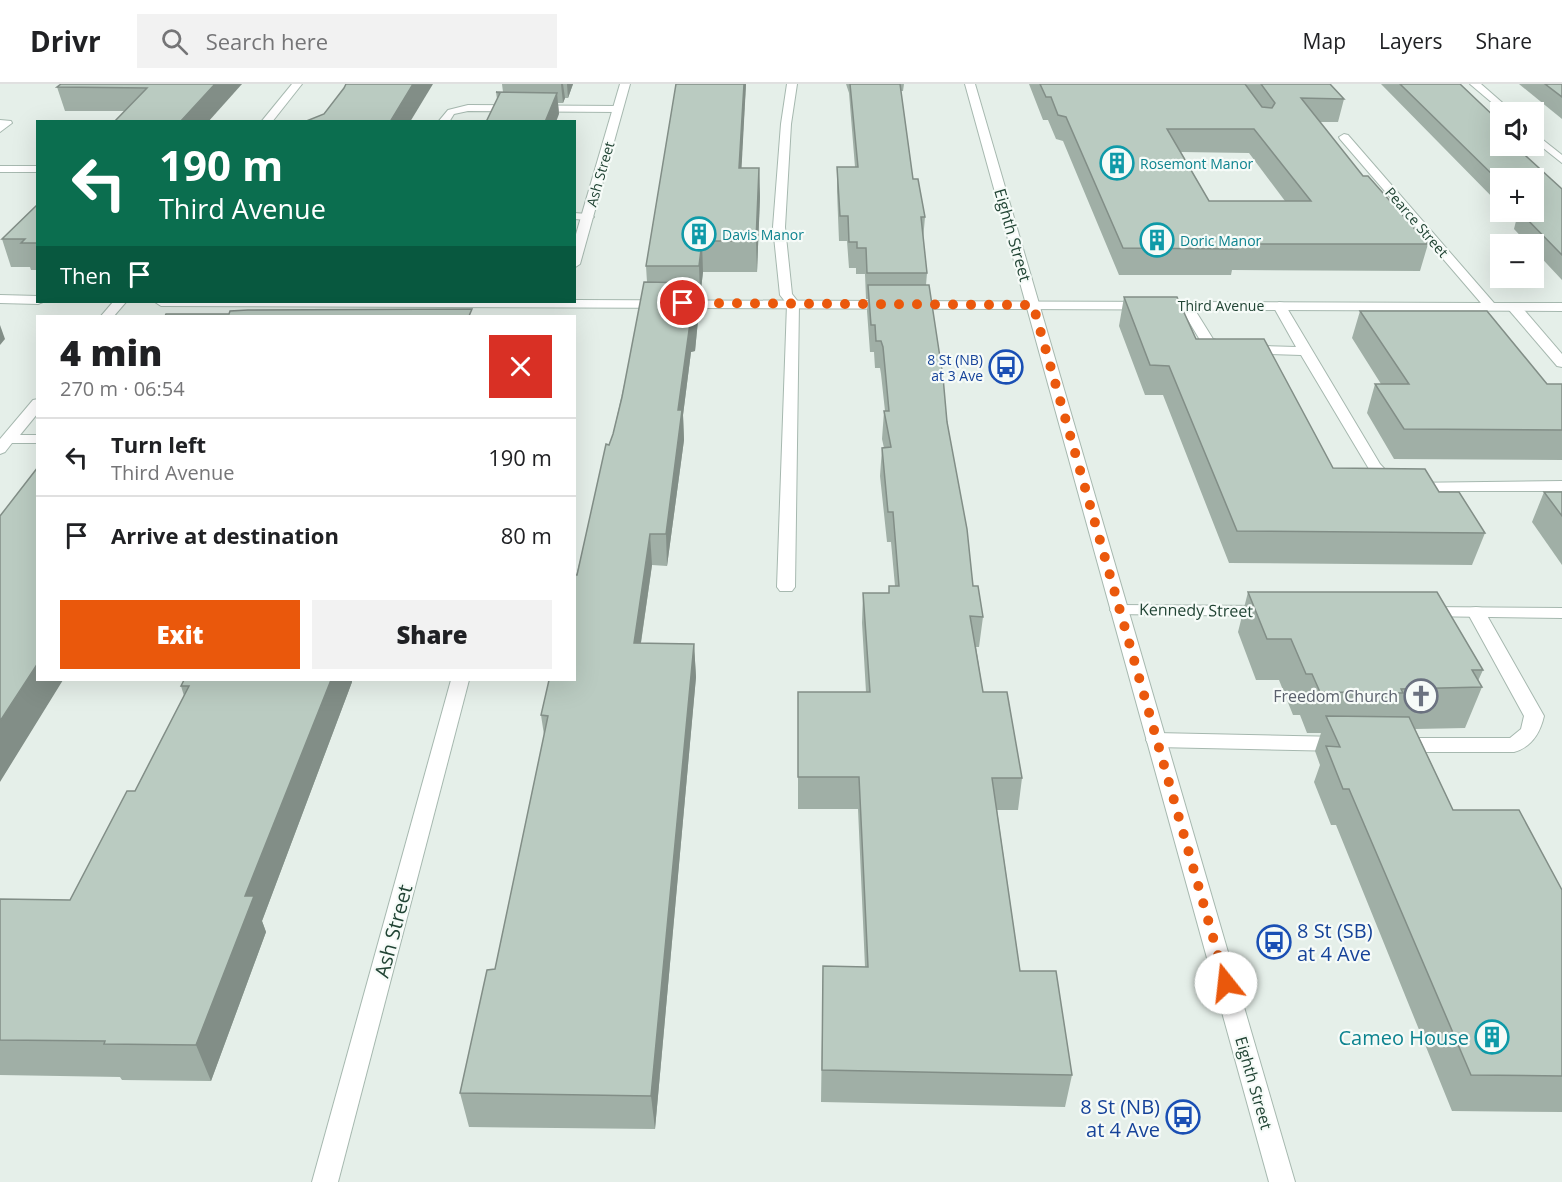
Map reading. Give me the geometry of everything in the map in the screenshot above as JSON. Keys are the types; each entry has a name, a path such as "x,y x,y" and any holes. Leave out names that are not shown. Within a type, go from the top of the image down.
{"street":[{"path":"268,120 297,84"},
{"name":"Ash Street","path":"576,257 625,84"},
{"path":"786,587 793,303 786,295 779,227 786,124 792,84"},
{"name":"Eighth Street","path":"970,84 1282,1182"},
{"path":"1475,84 1496,102"},
{"path":"445,120 451,112 468,108 618,109"},
{"path":"0,123 7,123 0,129"},
{"name":"Pearce Street","path":"1344,137 1491,307"},
{"path":"1544,144 1562,160"},
{"path":"0,169 36,170"},
{"path":"576,216 588,217"},
{"path":"0,300 36,300"},
{"name":"Third Avenue","path":"576,302 1562,307"},
{"path":"108,315 119,303"},
{"path":"1185,305 1208,342 1231,349 1305,351"},
{"path":"1279,306 1374,466 1387,481 1401,488 1562,486"},
{"path":"1514,307 1562,363"},
{"path":"4,444 36,405"},
{"path":"4,444 36,439"},
{"name":"Kennedy Street","path":"1119,609 1278,611"},
{"path":"1406,612 1562,613"},
{"path":"1383,745 1514,745 1530,732 1534,716 1476,612"},
{"name":"Ash Street","path":"326,1182 460,681"},
{"path":"1156,740 1360,744"}],"building":[{"path":"61,84 215,84 182,120 116,120 147,88 57,87"},
{"path":"346,84 413,84 391,120 309,120 324,114"},
{"path":"676,84 744,84 739,168 759,168 756,241 702,241 699,266 646,266"},
{"path":"850,84 900,84 913,179 918,179 925,217 921,217 927,273 867,273 866,248 857,248 857,242 849,242 848,216 840,216 837,167 858,167"},
{"path":"1040,84 1245,84 1262,107 1272,108 1275,103 1261,84 1330,84 1344,99 1301,98 1363,176 1368,176 1428,244 1234,244 1237,249 1123,248 1066,117 1058,115 1051,97 1046,97","holes":["1167,129 1254,129 1311,201 1209,201"]},
{"path":"1400,84 1460,84 1490,112 1490,156 1526,156 1539,168 1490,168 1490,172"},
{"path":"1545,84 1562,84 1562,97"},
{"path":"496,92 557,93 546,120 487,120 500,93"},
{"path":"1544,173 1562,189 1562,255 1530,222 1544,222"},
{"path":"36,206 36,243 21,243 25,239 2,239"},
{"path":"644,282 698,283 678,410 682,410 666,534 650,534 634,643 694,644 651,1096 460,1093 487,970 495,969 548,716 541,715 549,681 576,681 576,575 606,444 609,445 613,434"},
{"path":"868,285 929,285 943,377 947,422 967,529 973,586 978,586 983,617 970,616 983,692 1007,692 1022,778 992,778 1020,971 1056,971 1072,1075 822,1070 823,966 868,967 859,777 798,777 798,692 870,692 863,593 889,593 889,586 899,586 893,512 888,512 882,448 891,447 884,411 889,411 883,347 881,341 876,341 875,325 871,325"},
{"path":"1124,297 1177,297 1196,339 1264,339 1333,468 1425,469 1439,492 1459,492 1485,533 1237,531 1169,366 1150,365"},
{"path":"472,309 469,315 166,315 229,314 230,311"},
{"path":"1360,311 1487,311 1547,384 1562,384 1562,430 1404,429 1375,384 1409,384"},
{"path":"36,470 36,666 0,721 0,516"},
{"path":"1544,492 1562,492 1562,516"},
{"path":"1248,592 1437,592 1483,670 1472,670 1482,687 1401,689 1403,693 1320,692 1312,674 1306,674 1291,639 1267,639"},
{"path":"184,681 331,681 245,896 254,896 196,1045 0,1040 0,899 70,900 127,791 135,791 189,686 181,686"},
{"name":"Cameo House","path":"1326,716 1409,717 1453,810 1519,810 1562,890 1562,1076 1471,1075 1349,789 1343,789 1326,746 1340,747"}],"place":[{"name":"Rosemont Manor","path":"1117,163"},
{"name":"Davis Manor","path":"699,234"},
{"name":"Doric Manor","path":"1157,240"},
{"name":"8 St (NB) at 3 Ave","path":"1006,367"},
{"name":"Freedom Church","path":"1421,696"},
{"name":"8 St (SB) at 4 Ave","path":"1274,942"},
{"name":"Cameo House","path":"1492,1037"},
{"name":"8 St (NB) at 4 Ave","path":"1183,1117"}],"route":[{"path":"683,303 1033,305 1226,983"}]}
